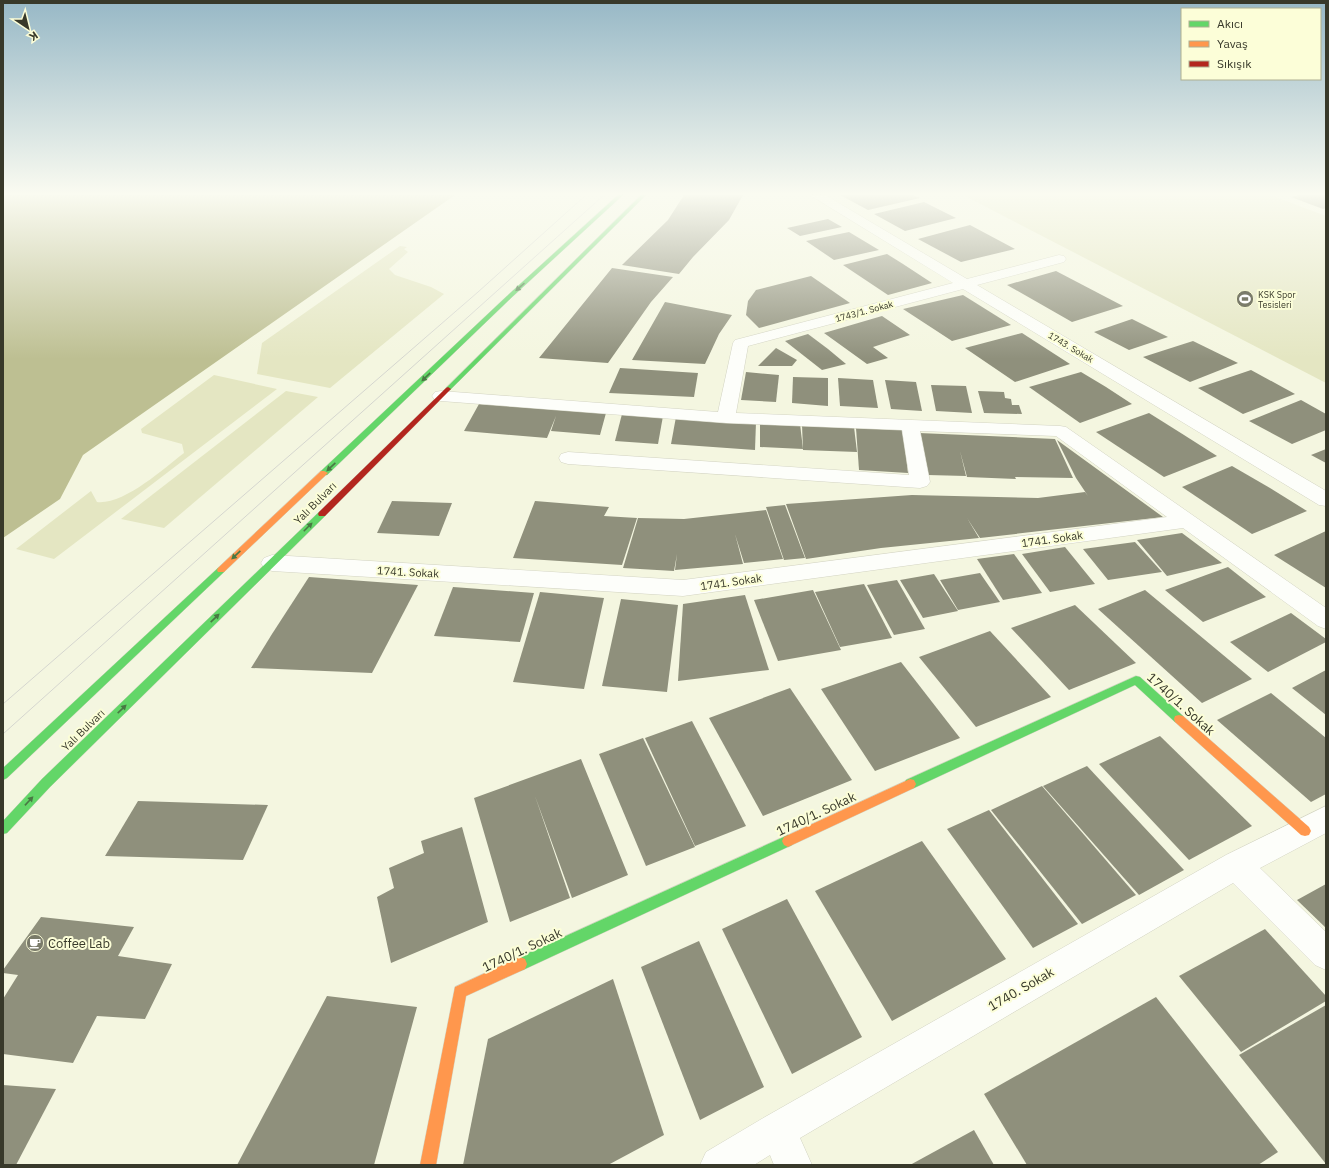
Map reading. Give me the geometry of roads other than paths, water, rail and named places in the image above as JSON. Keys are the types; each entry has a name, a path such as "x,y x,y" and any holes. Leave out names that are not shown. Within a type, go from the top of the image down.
{"main road":[{"name":"Yalı Bulvarı","path":"3,775 562,250"},
{"name":"Yalı Bulvarı","path":"3,829 46,783 272,563 589,250"},
{"name":"1740/1. Sokak","path":"428,1165 460,992 1136,680 1316,825"}],"street":[{"name":"1743. Sokak","path":"908,250 1326,500"},
{"name":"1743/1. Sokak","path":"726,418 741,343 1059,259"},
{"path":"441,396 726,418 1060,431 1326,620"},
{"path":"568,458 920,482 910,425"},
{"name":"1741. Sokak","path":"272,563 683,588 1187,521"},
{"name":"1740. Sokak","path":"719,1165 1236,865 1316,825"},
{"path":"1236,865 1326,954"},
{"path":"778,1130 793,1165"}],"tram line":[{"path":"3,704 525,250"},
{"path":"3,734 543,250"}],"place":[{"name":"KSK Spor Tesisleri","path":"1245,299"},
{"name":"Coffee Lab","path":"35,943"}]}
